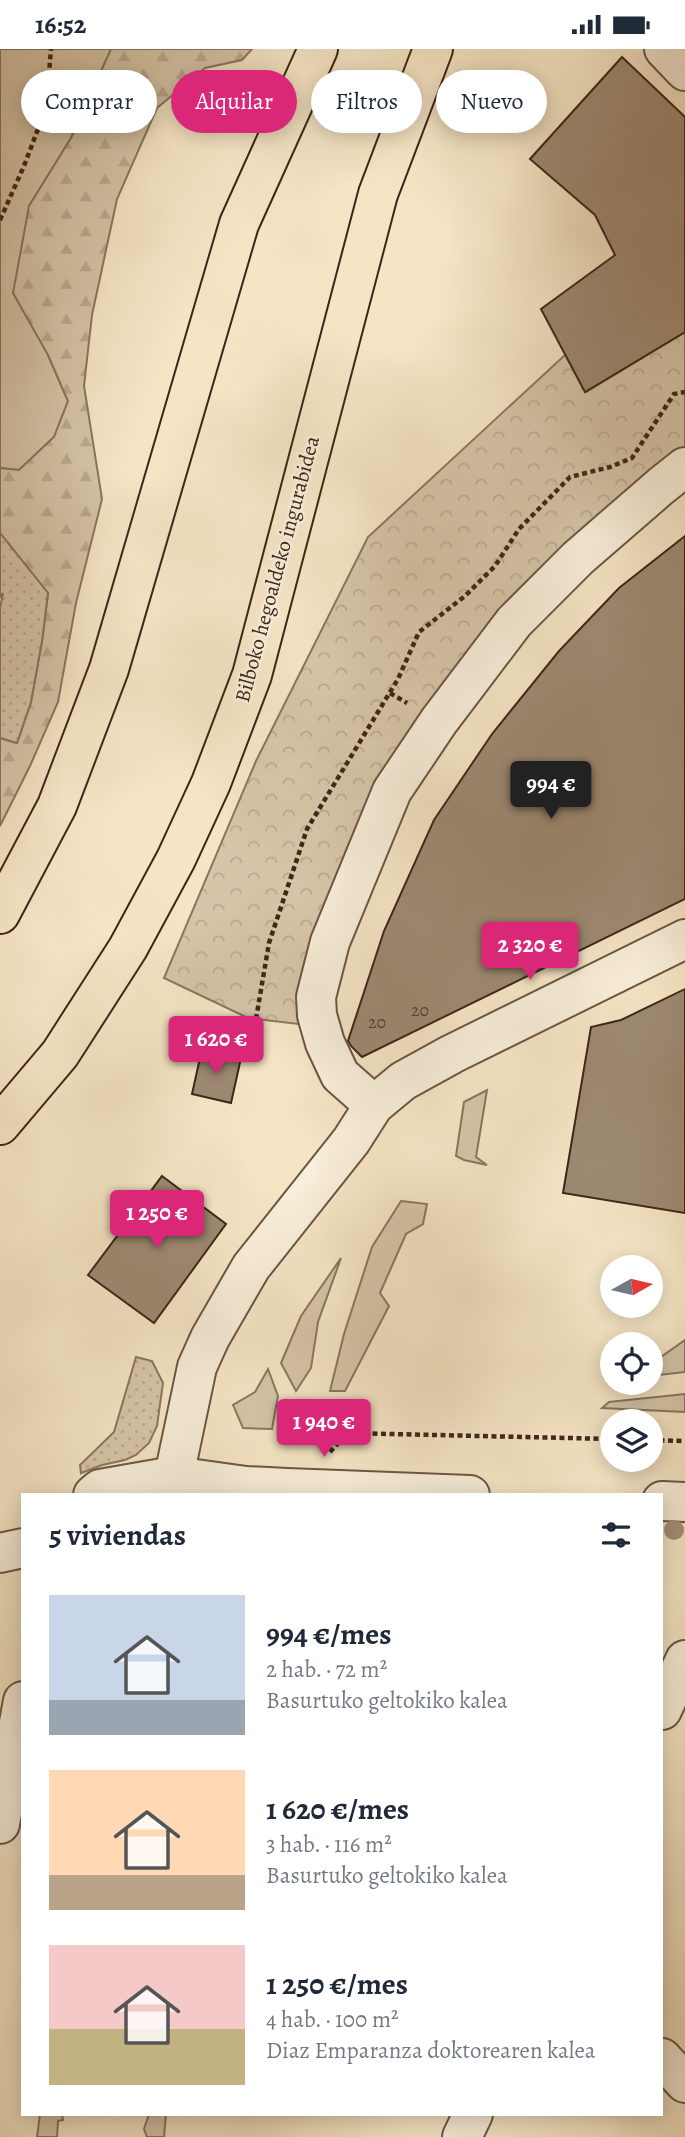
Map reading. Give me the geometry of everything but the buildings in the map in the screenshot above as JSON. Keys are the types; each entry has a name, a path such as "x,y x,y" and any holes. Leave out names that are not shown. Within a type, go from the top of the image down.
{"highway":[{"path":"0,914 57,806 104,681 239,224 318,49"},
{"name":"Bilboko hegoaldeko ingurabidea","path":"0,1125 60,1054 128,948 176,859 211,783 252,675 378,194 433,49"}],"street":[{"path":"664,49 685,71"},
{"path":"374,1105 340,1075 325,1044 317,1016 316,997 330,942 392,791 439,721 514,622 578,558 685,467"},
{"path":"174,1476 197,1367 210,1338 251,1267 351,1141 374,1105 403,1081 452,1054 685,939"},
{"path":"95,1493 100,1489 174,1476 246,1486 425,1493"},
{"path":"663,1501 685,1502"},
{"path":"0,1553 21,1548"},
{"path":"663,1708 685,1660"},
{"path":"0,1824 21,1713"},
{"path":"663,2059 685,2083"},
{"path":"462,2137 472,2116"}],"path":[{"path":"0,220 46,108 51,49"},
{"path":"312,1488 314,1469 347,1433 600,1439"},
{"path":"663,1440 685,1441"}],"green space":[{"path":"0,49 111,49 102,70 21,70 21,133 73,133 29,206 48,355 68,401 54,437 19,470 0,468"},
{"path":"111,49 252,49 242,60 203,70 171,70 171,96 157,108 157,70 102,70"},
{"path":"73,133 146,133 117,199 92,315 84,386 102,499 76,603 58,702 0,826 0,738 17,743 31,702 48,593 0,533 0,468 19,470 54,437 68,401 48,355 13,293 29,206"},
{"path":"685,332 685,458 464,673 307,1025 248,1018 164,978 256,761 368,537 566,354 586,392"},
{"path":"0,533 48,593 31,702 17,743 0,738 0,608 3,593 0,597"},
{"path":"487,1090 476,1157 487,1165 456,1156 464,1102"},
{"path":"401,1201 427,1204 423,1224 406,1234 380,1293 389,1306 345,1391 330,1391 344,1334 372,1247"},
{"path":"341,1258 318,1322 311,1368 296,1391 281,1363 301,1316"},
{"path":"685,1340 685,1372 663,1375 663,1356"},
{"path":"136,1357 152,1361 163,1383 157,1426 149,1443 136,1455 125,1460 81,1473 80,1465 114,1432"},
{"path":"268,1369 278,1396 272,1429 243,1428 233,1405 255,1392"},
{"path":"685,1394 685,1412 602,1408 609,1402"},
{"path":"40,2116 62,2116 63,2120 58,2121 57,2137 37,2137"},
{"path":"148,2116 166,2116 164,2137 147,2137 144,2129"}]}
